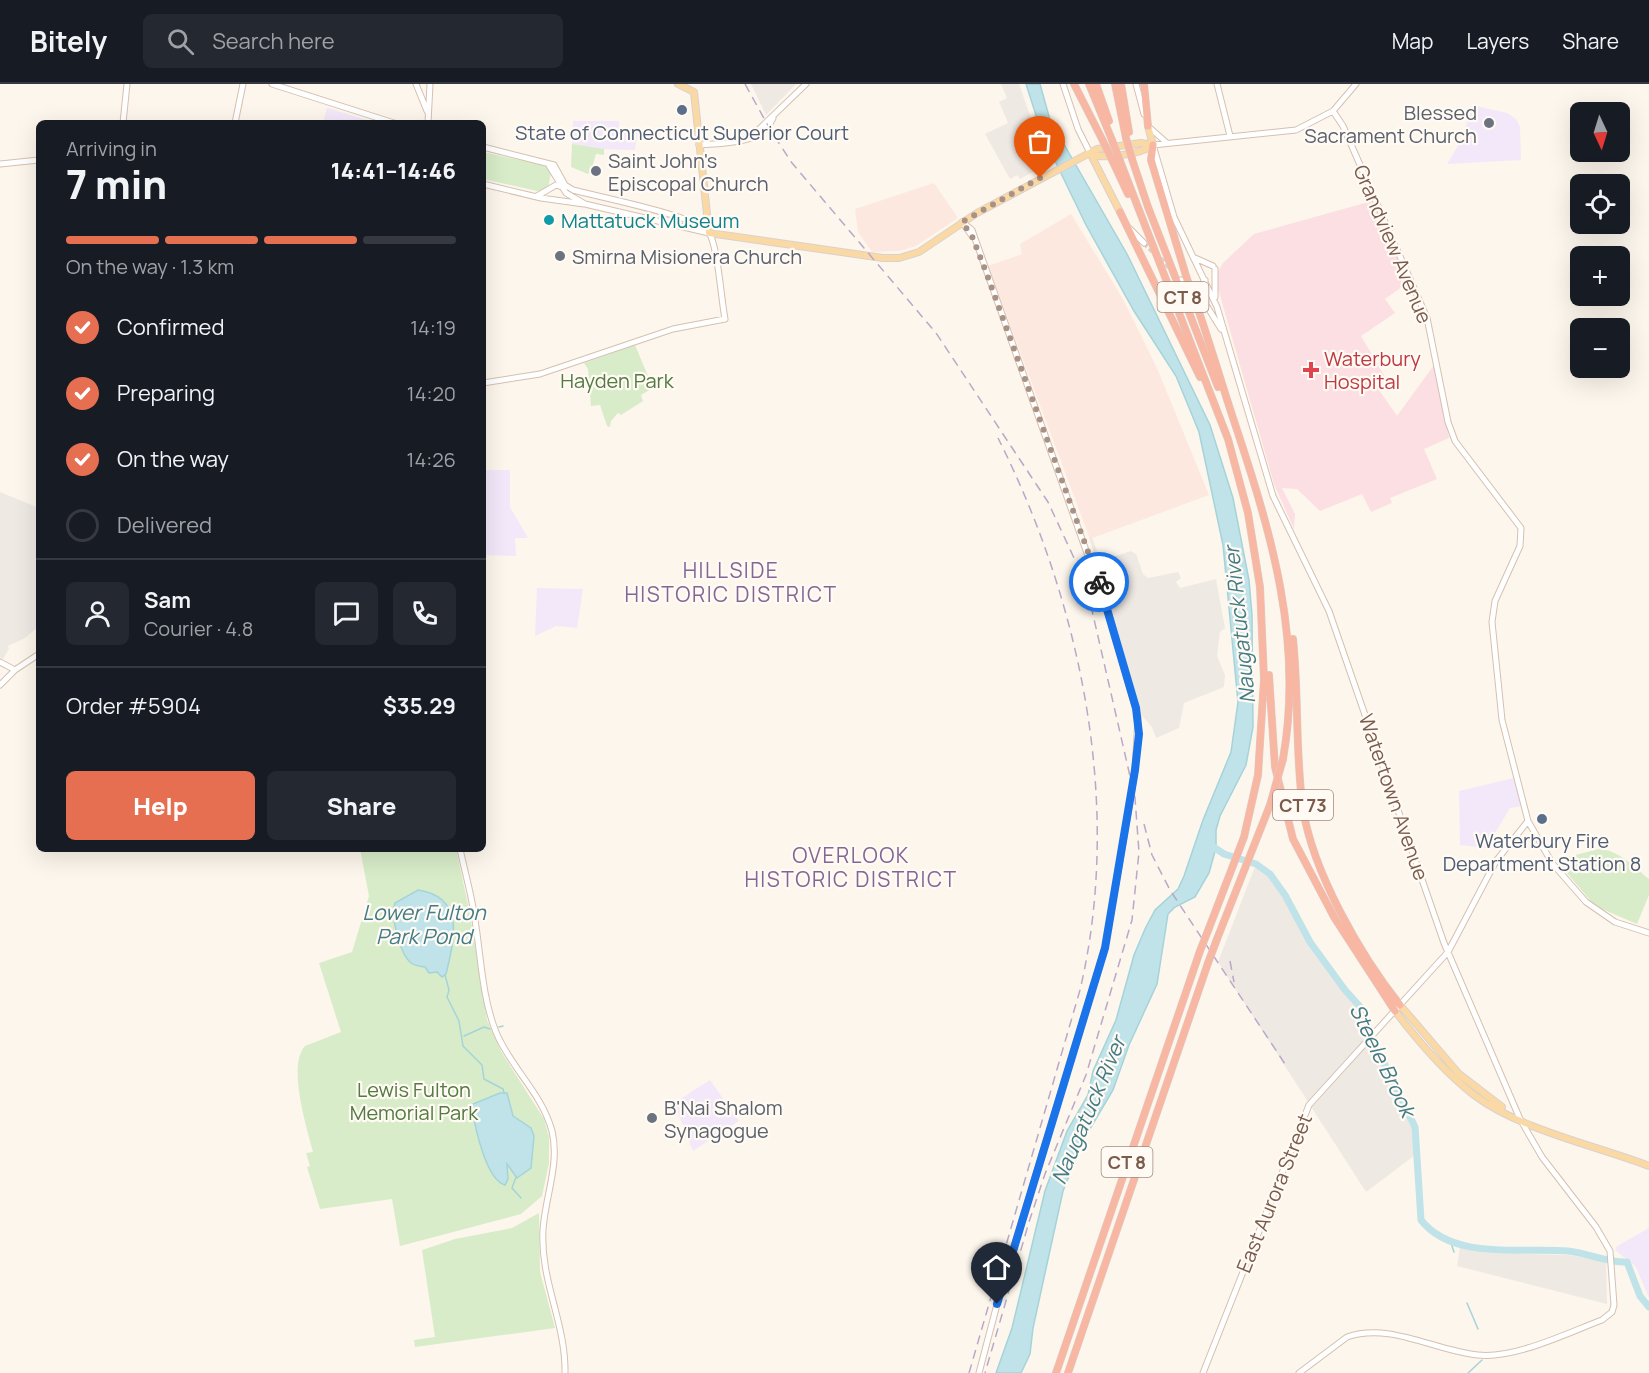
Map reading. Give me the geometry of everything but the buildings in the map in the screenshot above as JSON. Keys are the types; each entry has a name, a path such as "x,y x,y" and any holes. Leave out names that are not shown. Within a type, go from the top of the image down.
{"highway":[{"path":"1074,84 1116,162"},
{"name":"CT 8","path":"1056,1373 1200,951 1240,848 1254,801 1261,750 1264,679 1263,607 1252,531 1228,439 1154,248 1116,162 1113,140 1089,84"},
{"path":"1096,84 1113,140"},
{"path":"1113,84 1128,138"},
{"path":"1122,84 1128,138"},
{"path":"1144,84 1148,126"},
{"name":"CT 8","path":"1068,1373 1208,963 1270,805 1283,759 1291,680 1281,584 1263,508 1238,434 1153,220 1132,159 1128,138"},
{"path":"1153,145 1151,160 1185,281 1193,295 1238,434"},
{"path":"1120,212 1228,439"},
{"name":"CT 73","path":"1281,584 1295,653 1300,777 1307,825 1317,859 1340,911 1400,1005"},
{"name":"CT 73","path":"1263,607 1268,639 1275,767 1293,839 1334,917 1395,1011"}],"main road":[{"path":"123,120 127,84"},
{"path":"236,120 243,84"},
{"path":"272,84 385,120"},
{"path":"416,86 425,90 430,84"},
{"path":"428,120 430,84"},
{"path":"678,84 694,92"},
{"path":"486,383 540,374 678,328 725,319 709,233 693,84"},
{"path":"699,145 735,142 761,133 773,117 806,84"},
{"path":"1063,84 1081,136 1128,226 1144,243"},
{"path":"1136,84 1153,145"},
{"path":"1217,84 1230,136"},
{"path":"486,185 547,199 585,204 709,233 890,259 917,253 962,222 1052,172 1102,148 1291,132 1333,111 1356,84"},
{"path":"416,86 428,111"},
{"name":"Grandview Avenue","path":"1333,111 1373,194 1427,318 1447,417 1455,441 1521,529 1520,546 1492,611 1501,710 1528,821 1552,863 1586,902 1598,913 1615,922 1649,933"},
{"path":"1148,126 1154,134 1167,143"},
{"name":"Watertown Avenue","path":"1153,145 1171,209 1217,307 1273,496 1329,611 1448,952 1520,1119 1542,1157 1596,1227 1610,1251 1614,1305 1607,1317 1517,1351 1478,1356 1385,1333 1365,1332 1347,1336 1299,1373"},
{"path":"486,148 555,165 564,187 561,196 547,199"},
{"path":"0,164 36,160"},
{"path":"545,163 571,197 585,204"},
{"path":"551,190 553,171"},
{"path":"537,196 557,185 691,221 709,233"},
{"path":"962,222 971,228 1109,615 1138,717 1135,770 1105,948 1000,1293 980,1373"},
{"path":"1193,256 1214,268 1213,284 1217,307"},
{"path":"1185,281 1193,289 1199,288 1206,280"},
{"name":"Watertown Avenue","path":"1185,281 1211,312 1228,344"},
{"path":"0,685 15,670 36,656"},
{"path":"0,662 15,670"},
{"name":"East Aurora Street","path":"1203,1373 1309,1105 1448,952 1496,861 1528,821"},
{"path":"461,852 473,905 491,1019 502,1045 541,1104 553,1134 554,1160 545,1206 543,1248 547,1285 563,1342 565,1373"},
{"name":"CT 73","path":"1400,1005 1459,1074 1520,1119"},
{"name":"CT 73","path":"1395,1011 1453,1078 1494,1107 1520,1119 1649,1166"}],"shaded area":[{"path":"751,84 796,84 766,115"},
{"path":"1001,84 1019,84 1047,164 1020,179 1017,175 1010,179 985,134 1008,123 999,102 1007,98"},
{"path":"1472,105 1507,113 1516,119 1520,127 1521,160 1447,164 1462,139"},
{"path":"328,108 366,120 324,120"},
{"path":"573,121 619,121 619,127 638,128 635,150 596,149 572,144"},
{"path":"934,183 958,218 916,246 899,251 872,252 858,232 855,209"},
{"name":"Waterbury Hospital","path":"1372,201 1409,282 1385,299 1395,313 1361,336 1387,380 1377,387 1397,416 1434,365 1449,438 1424,449 1437,479 1390,498 1392,503 1371,512 1362,494 1320,511 1297,489 1282,488 1295,514 1294,529 1274,484 1217,285 1217,273 1223,263 1254,234"},
{"path":"1071,214 1123,299 1157,368 1209,495 1090,539 988,266 1022,254 1020,244"},
{"path":"486,470 510,470 510,507 528,538 515,538 516,556 486,555"},
{"path":"0,492 36,507 36,629 25,638 8,646 9,649 3,659 0,657"},
{"path":"1089,537 1092,538 1101,561 1131,551 1136,554 1143,574 1148,578 1178,572 1181,578 1176,582 1180,588 1216,579 1225,628 1220,632 1217,656 1225,675 1224,687 1184,703 1179,728 1156,738 1152,727 1142,716"},
{"path":"537,588 583,589 577,628 556,626 535,636"},
{"path":"1514,778 1522,806 1510,808 1486,848 1460,845 1459,791"},
{"path":"1256,864 1270,874 1285,895 1310,942 1344,990 1364,1011 1371,1036 1411,1113 1415,1127 1415,1155 1366,1192 1218,962"},
{"path":"710,1080 739,1121 693,1151 674,1103"},
{"path":"1649,1228 1649,1298 1636,1267 1615,1250 1617,1246"},
{"path":"1460,1247 1520,1254 1568,1255 1606,1261 1607,1304 1457,1266"}],"green space":[{"path":"572,144 604,149 604,155 596,154 588,174 571,167"},
{"path":"486,153 547,166 551,172 548,189 542,192 486,180"},
{"name":"Hayden Park","path":"635,345 653,388 641,395 643,401 621,415 618,413 611,421 610,427 607,426 600,405 591,406 588,369 584,363"},
{"path":"1599,849 1620,856 1649,879 1649,895 1637,924 1595,906 1556,860"},
{"name":"Lewis Fulton Memorial Park","path":"361,852 457,852 470,914 487,1020 502,1053 544,1119 549,1137 549,1163 542,1196 521,1214 400,1246 392,1199 320,1209 307,1167 310,1166 306,1153 313,1152 300,1098 298,1067 300,1055 305,1046 341,1032 319,963 352,952 369,896"},
{"path":"539,1213 540,1272 555,1328 415,1347 414,1340 435,1337 422,1250 455,1239 512,1228"}],"water":[{"name":"Naugatuck River","path":"1026,84 1040,84 1050,120 1127,254 1210,425 1233,498 1249,580 1252,615 1253,727 1246,765 1220,816 1216,830 1216,848 1209,873 1195,897 1175,907 1168,914 1157,984 1129,1045 1113,1090 1084,1139 1063,1191 1033,1328 1030,1354 1021,1373 996,1373 1012,1328 1045,1191 1067,1131 1088,1095 1093,1071 1116,1020 1134,955 1145,929 1155,910 1178,889 1184,876 1203,820 1231,752 1238,702 1223,545 1199,432 1176,376 1134,311 1086,225 1042,134"},
{"name":"Lower Fulton Park Pond","path":"418,890 433,894 444,901 450,911 453,922 452,948 446,974 442,977 437,972 429,973 425,967 411,963 403,952 397,934 394,916 395,903"},
{"path":"500,1093 507,1093 513,1116 531,1128 534,1136 531,1168 517,1178 507,1164 508,1179 505,1185 492,1174 482,1152 472,1108 473,1104"}],"waterway":[{"name":"Steele Brook","path":"1209,844 1224,854 1256,864 1270,874 1285,895 1310,942 1345,990 1364,1011 1371,1036 1415,1127 1421,1220 1435,1233 1451,1242 1470,1247 1568,1251 1627,1262 1640,1296 1649,1307"},
{"path":"445,975 449,990 447,997 459,1021 463,1046 482,1065 484,1079 503,1089 504,1093"},
{"path":"499,1027 503,1026"},
{"path":"464,1036 484,1027 490,1029"},
{"path":"516,1177 512,1188 521,1198"},
{"path":"1451,1243 1454,1252"},
{"path":"1467,1303 1478,1329"},
{"path":"1468,1373 1482,1360"}],"tunnel":[{"path":"1144,243 1171,269"}],"railway":[{"path":"745,84 792,163 936,333 1048,502 1081,573 1091,606 1135,798 1139,852 1132,920 1086,1075 1045,1174 1029,1222 985,1373"},
{"path":"969,1373 1080,990 1092,921 1097,850 1095,779 1087,708 1072,638 1052,569 1027,502 998,438"},
{"path":"1144,824 1152,855 1170,890 1285,1064"},
{"path":"1230,961 1234,982"}],"way so far":[{"path":"1040,178 962,222 972,236 986,272 1099,582"}],"place":[{"name":"State of Connecticut Superior Court","path":"682,110"},
{"name":"Blessed Sacrament Church","path":"1489,123"},
{"name":"Saint John's Episcopal Church","path":"596,171"},
{"name":"Mattatuck Museum","path":"549,220"},
{"name":"Smirna Misionera Church","path":"560,256"},
{"name":"Waterbury Hospital","path":"1311,370"},
{"name":"Waterbury Fire Department Station 8","path":"1542,819"},
{"name":"B'Nai Shalom Synagogue","path":"652,1118"}],"district":[{"name":"HILLSIDE HISTORIC DISTRICT","path":"731,582"},
{"name":"OVERLOOK HISTORIC DISTRICT","path":"851,867"}],"route":[{"path":"997,1304 1105,948 1138,749 1136,708 1099,582"}]}
